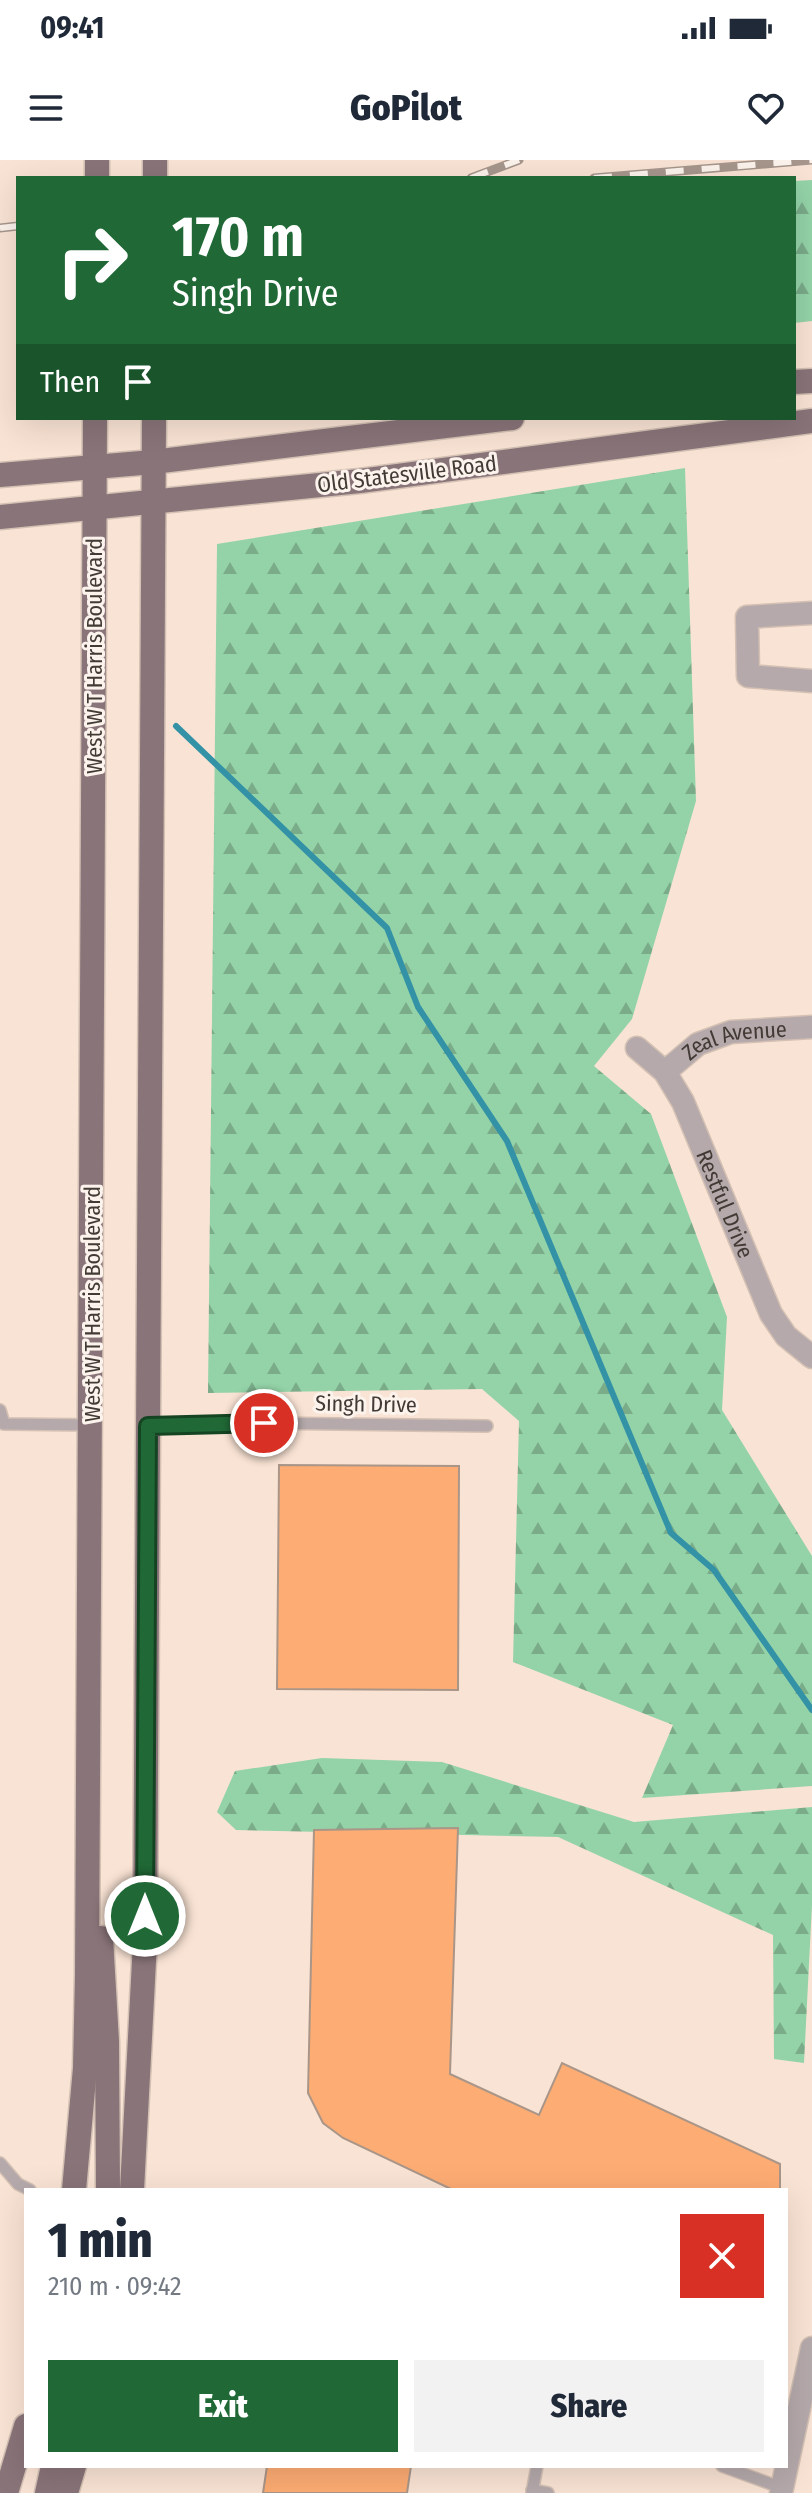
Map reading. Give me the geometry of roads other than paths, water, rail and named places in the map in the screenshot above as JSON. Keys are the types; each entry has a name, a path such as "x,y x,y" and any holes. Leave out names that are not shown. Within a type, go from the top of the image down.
{"main road":[{"name":"West W T Harris Boulevard","path":"74,2188 85,2068 88,1824 95,420"},
{"path":"132,2188 145,1942 154,420"},
{"name":"Old Statesville Road","path":"0,475 153,462 496,420"},
{"name":"Old Statesville Road","path":"0,517 360,481 812,421"},
{"path":"88,1824 104,1971 108,2188"},
{"path":"6,2493 24,2433"},
{"path":"47,2493 53,2468"},
{"path":"66,2493 73,2468"}],"street":[{"path":"812,613 747,617 748,676 812,681"},
{"name":"Zeal Avenue","path":"665,1072 698,1044 731,1032 812,1027"},
{"name":"Restful Drive","path":"637,1048 665,1072 683,1102 771,1314 786,1336 812,1357"},
{"path":"788,2458 812,2348"},
{"path":"781,2490 786,2468"}],"lane":[{"path":"0,1410 2,1424 91,1425"},
{"name":"Singh Drive","path":"148,1426 264,1423 487,1426"},
{"path":"0,2163 18,2184 26,2188"},
{"path":"537,2468 532,2492 548,2493"},
{"path":"727,2468 781,2490"}],"waterway":[{"path":"176,726 387,928 418,1007 507,1141 671,1533 714,1570 812,1710"}],"railway":[{"path":"476,176 519,160"},
{"path":"618,176 812,160"},
{"path":"0,228 16,226"}]}
